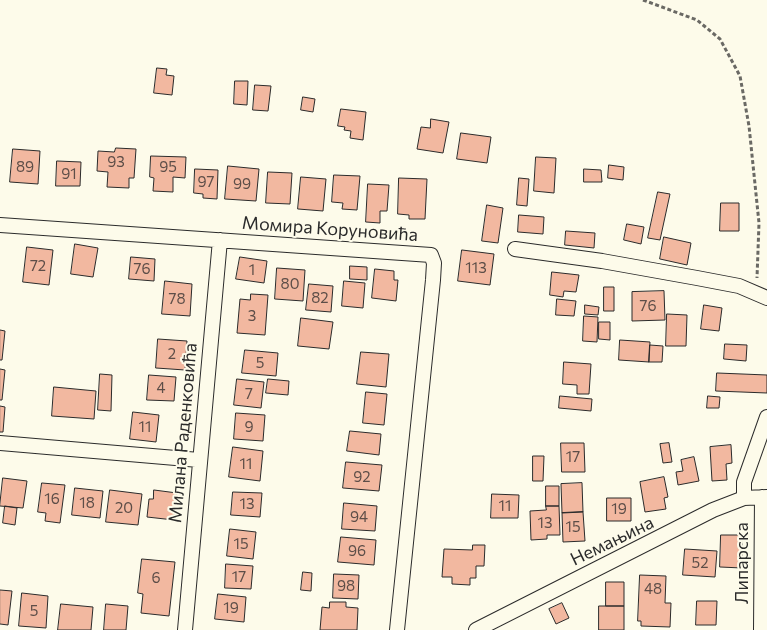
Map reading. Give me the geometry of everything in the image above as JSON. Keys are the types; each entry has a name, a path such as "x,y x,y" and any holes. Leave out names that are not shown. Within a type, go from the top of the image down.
{"street":[{"name":"Момира Коруновића","path":"0,225 431,255 434,263 433,280 397,630"},
{"name":"Милана Раденковића","path":"185,630 220,240"},
{"path":"515,249 602,261 697,278 739,286 762,296"},
{"path":"744,498 744,482 767,417"},
{"path":"0,443 199,460"},
{"name":"Немањина","path":"476,630 713,510 744,498 764,497"},
{"name":"Липарска","path":"761,630 764,497"}],"path":[{"path":"643,0 696,20 720,39 740,76 749,126 759,223 762,296"}],"building":[{"path":"157,68 167,69 166,75 174,76 172,95 154,93"},
{"path":"235,81 248,81 247,105 234,104"},
{"path":"255,85 271,86 268,111 253,110"},
{"path":"303,97 315,99 313,112 301,110"},
{"path":"341,109 366,112 363,140 350,138 351,131 344,130 345,127 338,126"},
{"path":"431,119 449,122 443,153 417,149 421,127 430,128"},
{"path":"461,133 491,137 487,163 457,159"},
{"path":"116,148 136,149 134,178 129,178 129,188 107,187 108,172 97,171 98,151 114,152"},
{"path":"13,149 40,151 38,184 10,182"},
{"path":"151,156 186,157 185,178 173,177 173,192 153,191 154,178 150,177"},
{"path":"536,157 556,158 554,193 534,191"},
{"path":"57,161 81,162 80,186 56,186"},
{"path":"609,165 624,167 623,180 608,178"},
{"path":"228,166 259,169 256,201 225,199"},
{"path":"195,169 218,170 217,199 203,198 203,194 194,193"},
{"path":"584,169 601,170 602,182 584,182"},
{"path":"268,172 292,173 290,204 266,203"},
{"path":"334,175 360,176 357,210 342,209 343,203 332,202"},
{"path":"301,177 326,179 323,211 298,209"},
{"path":"399,178 427,179 425,219 409,219 409,215 398,214"},
{"path":"519,178 529,179 527,206 517,205"},
{"path":"368,184 389,185 387,211 380,211 380,223 366,222"},
{"path":"658,192 670,194 660,240 648,238"},
{"path":"721,203 739,203 739,231 720,231"},
{"path":"487,205 503,208 498,243 482,241"},
{"path":"519,215 544,217 543,234 518,232"},
{"path":"627,224 644,227 641,244 624,240"},
{"path":"566,231 595,233 594,248 565,245"},
{"path":"664,237 691,243 687,265 660,259"},
{"path":"75,244 98,248 93,277 71,274"},
{"path":"27,247 53,250 49,285 23,282"},
{"path":"462,250 494,254 490,285 458,281"},
{"path":"131,257 155,259 154,281 129,279"},
{"path":"240,257 267,261 264,283 236,279"},
{"path":"350,266 367,267 367,280 350,279"},
{"path":"277,268 305,270 303,301 275,299"},
{"path":"375,269 394,271 394,280 398,280 396,301 372,298"},
{"path":"552,272 579,275 576,292 564,291 563,297 550,295"},
{"path":"165,281 192,284 190,316 162,314"},
{"path":"344,281 365,283 363,308 342,306"},
{"path":"309,284 333,286 331,312 306,310"},
{"path":"604,287 614,287 614,311 604,311"},
{"path":"664,291 665,320 632,321 632,292"},
{"path":"251,294 268,295 265,335 237,333 240,299 250,300"},
{"path":"557,299 576,301 574,316 556,315"},
{"path":"585,305 599,307 598,315 585,314"},
{"path":"704,305 722,308 719,331 701,329"},
{"path":"667,314 687,315 686,346 666,346"},
{"path":"584,316 598,317 597,342 583,341"},
{"path":"301,318 333,322 329,349 298,346"},
{"path":"599,322 610,322 610,340 599,339"},
{"path":"0,330 5,331 2,360 0,360"},
{"path":"158,339 187,341 185,370 156,368"},
{"path":"620,340 650,342 649,362 619,360"},
{"path":"725,344 747,345 746,361 724,359"},
{"path":"650,345 663,346 662,362 649,362"},
{"path":"245,350 278,353 276,376 242,373"},
{"path":"361,352 389,354 386,387 357,384"},
{"path":"564,362 591,364 589,394 577,394 577,385 563,384"},
{"path":"0,369 5,370 2,400 0,400"},
{"path":"717,373 767,375 767,393 716,391"},
{"path":"100,374 112,375 111,411 98,410"},
{"path":"149,375 176,377 174,401 147,400"},
{"path":"237,379 264,382 261,408 234,405"},
{"path":"268,379 289,381 288,395 266,393"},
{"path":"54,387 96,391 94,419 52,416"},
{"path":"366,392 387,394 384,425 363,423"},
{"path":"560,396 592,399 591,411 559,408"},
{"path":"708,396 720,397 719,408 707,408"},
{"path":"0,406 5,407 3,432 0,432"},
{"path":"133,412 159,415 156,442 130,439"},
{"path":"236,413 265,415 263,441 234,439"},
{"path":"350,431 381,434 379,455 347,451"},
{"path":"561,443 584,443 585,472 562,472"},
{"path":"669,443 672,462 663,463 660,444"},
{"path":"731,445 732,463 726,464 727,480 712,481 710,447"},
{"path":"233,447 263,451 260,481 229,477"},
{"path":"533,456 544,456 543,481 533,481"},
{"path":"694,457 699,481 678,485 676,472 683,471 681,460"},
{"path":"346,462 382,465 379,491 343,488"},
{"path":"664,477 668,497 664,498 666,509 645,512 640,482"},
{"path":"3,478 27,481 23,508 0,506"},
{"path":"42,483 65,485 60,523 45,521 46,513 38,512"},
{"path":"582,483 583,512 562,513 561,484"},
{"path":"546,486 559,486 559,506 546,506"},
{"path":"75,488 103,491 100,518 72,515"},
{"path":"110,490 142,494 138,525 106,522"},
{"path":"154,490 177,493 174,520 147,517 149,499 153,499"},
{"path":"233,492 262,493 260,517 231,515"},
{"path":"492,494 519,495 518,518 491,518"},
{"path":"607,498 631,498 631,521 607,521"},
{"path":"344,503 377,506 375,531 342,529"},
{"path":"5,506 17,508 15,525 3,523"},
{"path":"546,506 559,506 560,535 547,535 547,539 531,540 530,511 546,510"},
{"path":"583,512 585,541 563,542 562,513"},
{"path":"230,529 256,532 253,559 227,556"},
{"path":"721,535 742,535 742,568 720,567"},
{"path":"341,537 376,540 374,565 338,562"},
{"path":"473,545 485,545 484,566 476,566 476,578 470,578 470,585 452,584 452,577 442,577 444,549 472,550"},
{"path":"685,549 717,551 715,577 683,575"},
{"path":"142,559 175,562 169,616 141,613 143,594 138,593"},
{"path":"226,564 253,566 251,589 225,588"},
{"path":"303,572 312,573 311,591 301,590"},
{"path":"334,574 359,575 358,599 333,598"},
{"path":"640,575 666,576 665,603 671,603 670,627 641,626 641,621 638,621"},
{"path":"606,582 624,582 624,606 606,606"},
{"path":"0,590 12,591 8,625 0,624"},
{"path":"22,593 48,596 46,628 19,626"},
{"path":"218,594 246,597 244,622 215,619"},
{"path":"697,601 717,601 716,625 696,625"},
{"path":"330,602 346,602 346,607 358,608 357,630 320,630 322,607 329,608"},
{"path":"562,603 569,618 556,624 549,609"},
{"path":"61,604 93,607 91,630 58,630"},
{"path":"106,604 128,606 126,630 104,630"},
{"path":"599,606 624,606 624,630 599,630"}]}
